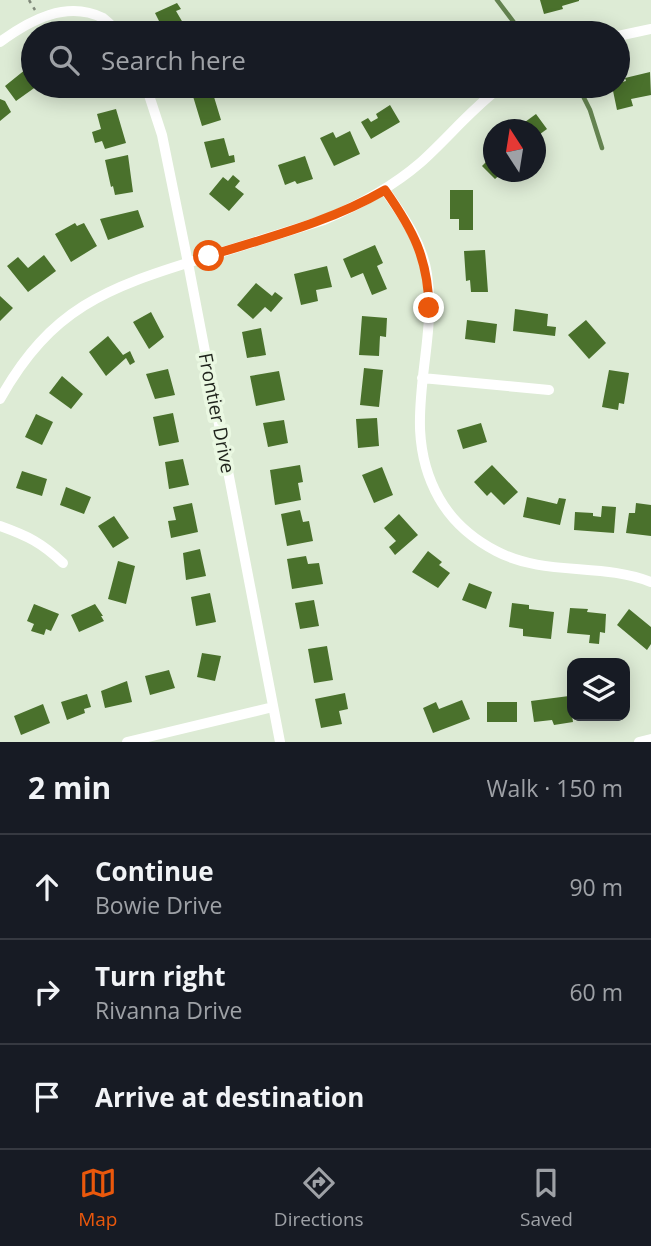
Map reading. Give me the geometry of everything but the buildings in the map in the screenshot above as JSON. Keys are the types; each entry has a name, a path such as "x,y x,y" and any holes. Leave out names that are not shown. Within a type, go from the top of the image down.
{"street":[{"path":"30,21 50,11 88,4 105,21"},
{"path":"0,42 21,27"},
{"path":"630,33 651,29"},
{"name":"Frontier Drive","path":"150,98 162,135 188,263 279,742"},
{"path":"0,399 15,372 36,346 83,305 133,280 324,220 354,207 385,190 419,163 463,118 487,98"},
{"path":"385,190 414,235 427,271 429,308 419,434 426,469 443,504 466,531 498,552 529,564 607,571 651,582"},
{"path":"422,378 549,390"},
{"path":"0,526 27,535 44,545 63,563"},
{"path":"127,742 273,707"},
{"path":"639,742 651,739"}],"waterway":[{"path":"497,0 513,21"},
{"path":"584,98 602,148"}],"route":[{"path":"209,256 324,220 385,190 408,222 422,255 427,271 429,308"}]}
